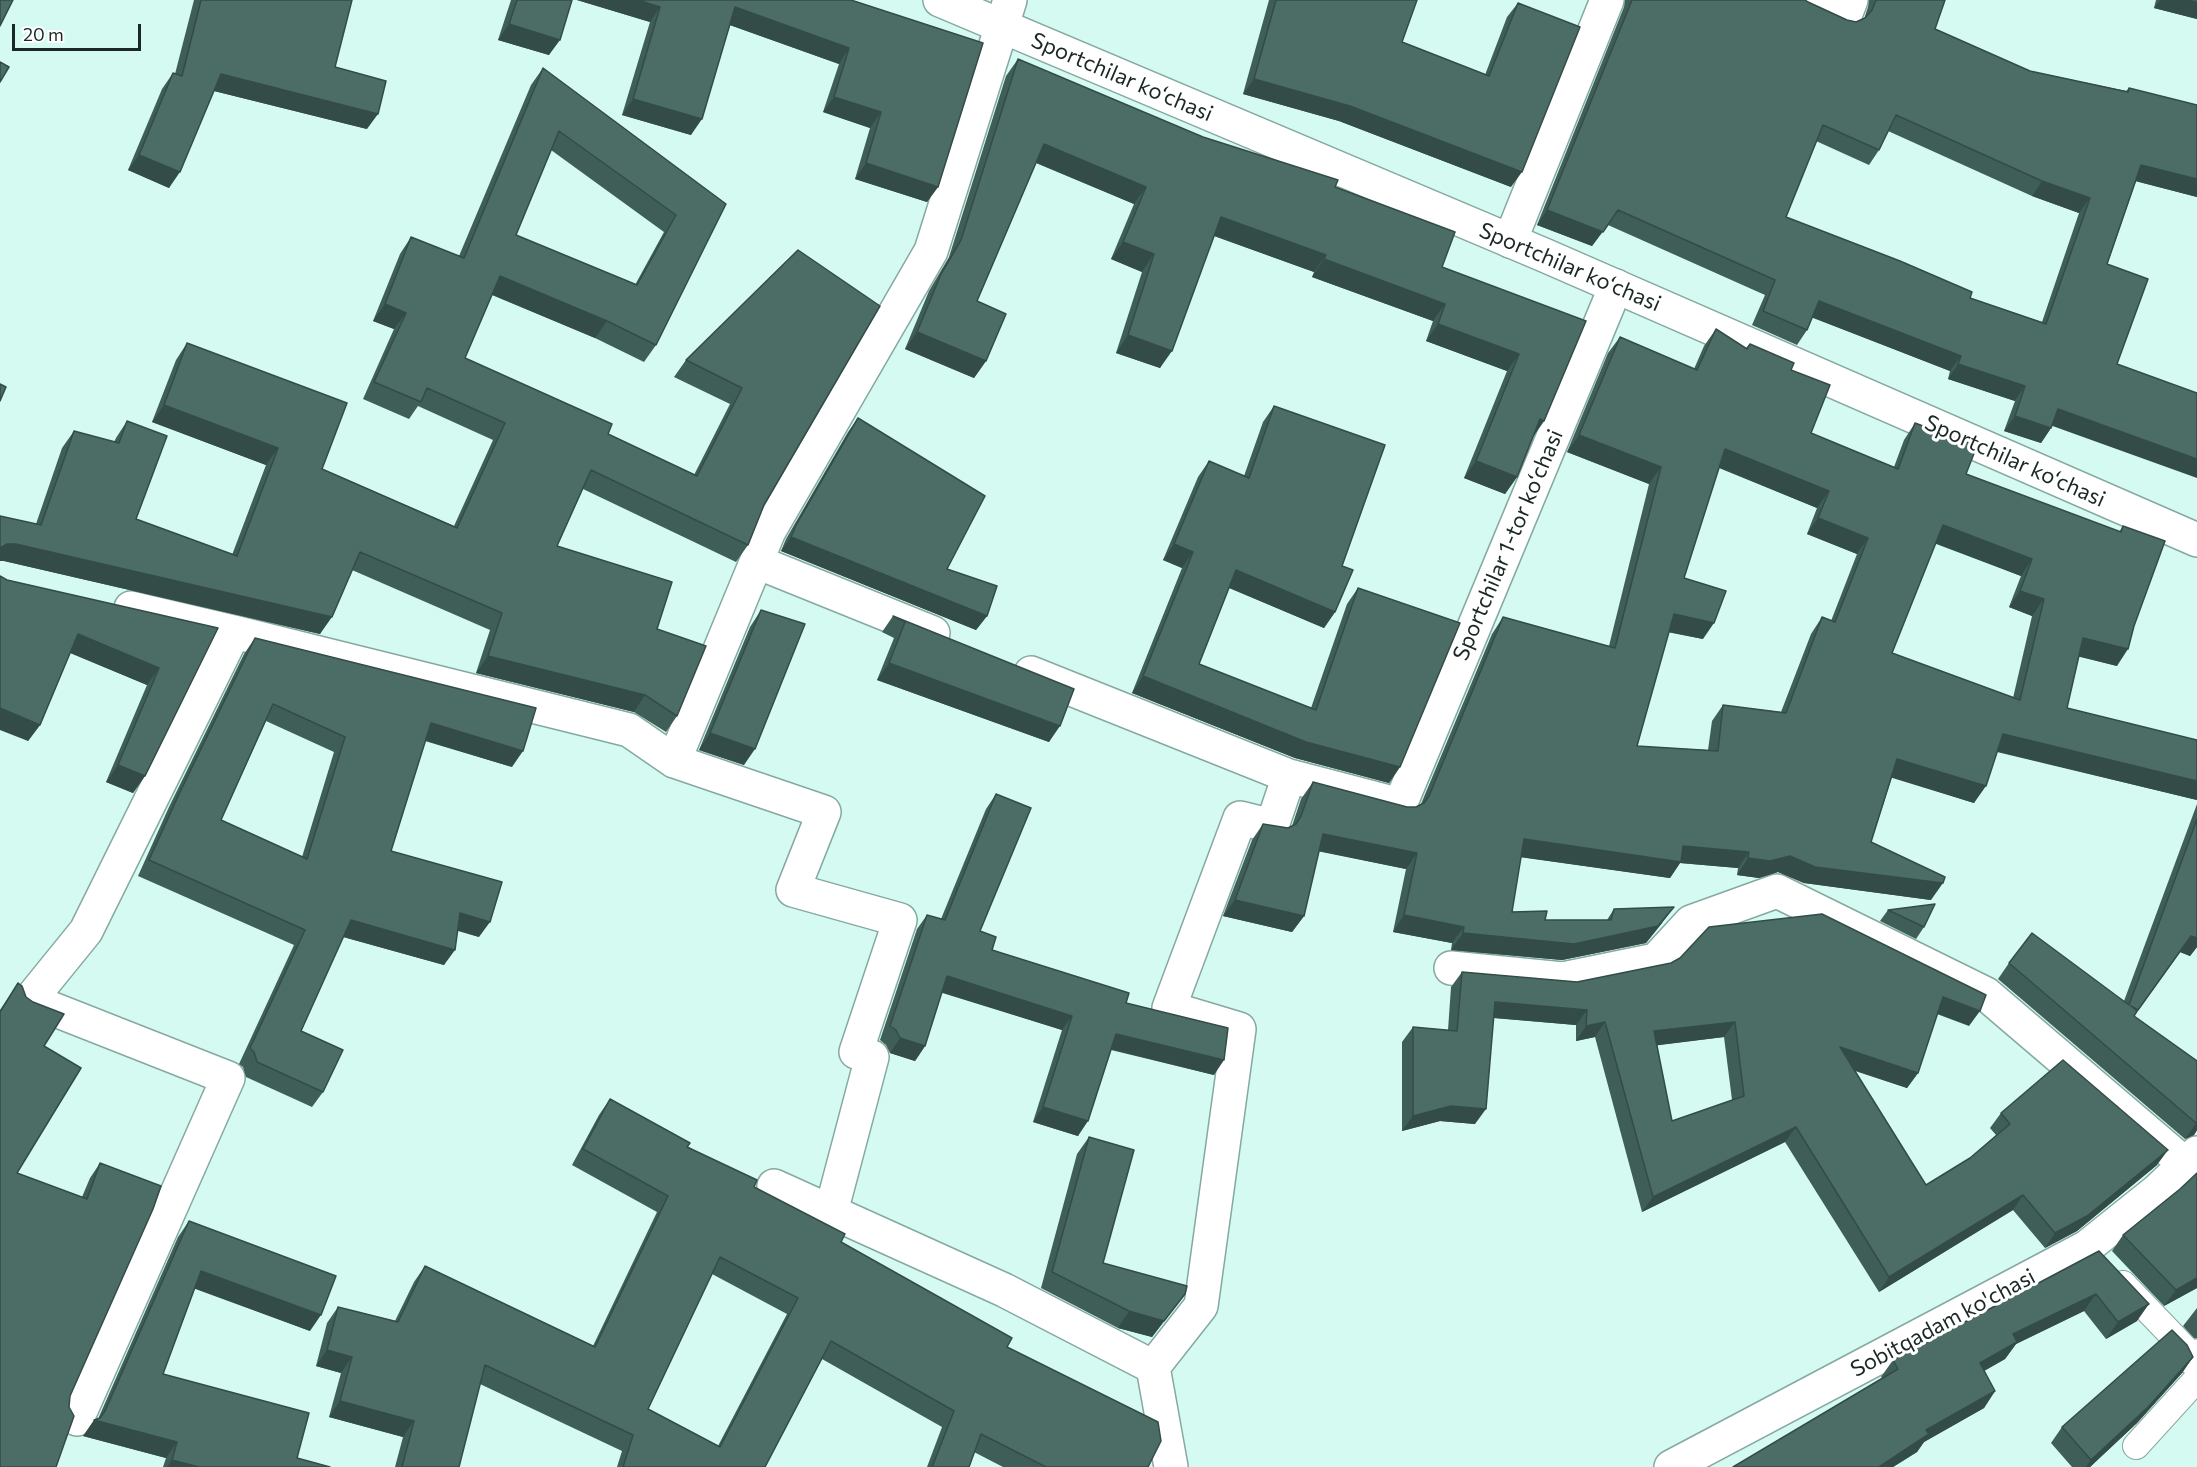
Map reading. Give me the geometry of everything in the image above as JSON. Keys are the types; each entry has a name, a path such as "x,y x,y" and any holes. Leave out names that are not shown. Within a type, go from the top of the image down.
{"street":[{"name":"Sportchilar ko‘chasi","path":"940,0 1006,13 1510,241 2197,540"},
{"path":"1510,241 1606,0"},
{"path":"1805,0 1844,18 1851,0"},
{"path":"674,761 770,531 931,250 1006,13"},
{"name":"Sportchilar 1-tor ko‘chasi","path":"1278,772 1400,805 1616,286"},
{"path":"757,562 956,643"},
{"path":"105,603 234,632 629,730 674,761 824,812 793,890 900,920 856,1052 872,1057 831,1212"},
{"path":"77,1419 228,1078 30,1000 86,931 234,632"},
{"path":"1001,661 1278,772 1272,826 1240,818 1169,1008 1239,1029 1201,1306 1153,1366 1171,1467"},
{"path":"1451,968 1563,979 1656,960 1691,922 1777,891 1986,994 2191,1158"},
{"name":"Sobitqadam ko'chasi","path":"1671,1467 2087,1247 2157,1191 2191,1158"},
{"path":"774,1186 1004,1290 1153,1366"}],"lane":[{"path":"2087,1247 2196,1367 2136,1446"}],"building":[{"path":"0,0 13,0 0,26"},
{"path":"201,0 352,0 335,67 386,81 378,114 221,74 180,172 139,155 173,73 182,76"},
{"path":"517,0 572,0 560,40 509,24"},
{"path":"638,0 851,0 983,43 938,187 866,163 881,112 834,97 849,48 735,7 702,119 633,99 660,7"},
{"path":"1276,0 1417,0 1402,42 1489,76 1518,3 1580,27 1522,172 1350,106 1254,79"},
{"path":"1632,0 1805,0 1856,22 1865,18 1872,10 1876,0 1945,0 1935,29 2030,71 2128,92 2129,88 2197,105 2197,179 2141,165 2107,264 2148,279 2117,364 2197,393 2197,459 2058,409 2051,428 2015,416 2025,386 1958,364 1961,356 1819,301 1807,330 1763,311 1775,280 1618,210 1603,232 1547,210","holes":["1896,115 2042,181 2090,198 2046,324 1970,298 1972,292 1900,261 1786,217 1823,125 1879,150"]},
{"path":"1018,59 1203,137 1338,180 1335,187 1455,232 1442,267 1586,321 1544,421 1540,419 1517,477 1476,461 1519,354 1438,324 1445,304 1324,259 1326,255 1221,217 1172,351 1128,335 1154,254 1123,242 1146,187 1044,144 977,301 1006,314 986,361 917,332 941,274 961,240"},
{"path":"0,62 9,67 0,82"},
{"path":"543,68 726,204 656,345 607,321 500,276 465,358 612,424 608,434 697,476 742,388 686,360 798,250 880,306 764,505 748,545 591,470 557,546 672,582 657,629 706,646 677,716 645,695 488,656 502,613 360,552 332,617 16,544 7,544 0,548 0,516 41,525 74,431 119,443 127,421 167,436 136,519 237,556 278,448 164,405 187,343 347,403 322,469 457,528 505,423 427,388 421,402 374,382 406,313 385,304 411,237 464,258","holes":["559,131 676,215 637,285 516,235"]},
{"path":"1716,329 1747,349 1750,344 1794,363 1791,370 1830,385 1811,433 1898,469 1915,423 1977,446 1966,474 2121,532 2123,526 2165,541 2128,649 2083,638 2067,708 2197,740 2197,781 2003,734 1986,786 1897,759 1871,842 1945,877 1943,883 1815,867 1790,856 1770,861 1748,858 1749,852 1683,846 1681,862 1524,839 1512,912 1547,911 1545,920 1611,920 1614,909 1674,907 1658,926 1574,944 1463,933 1464,927 1404,915 1417,853 1323,834 1304,916 1235,900 1263,824 1288,828 1296,824 1313,782 1407,807 1416,807 1424,803 1429,796 1503,617 1615,648 1661,467 1579,435 1620,337 1697,370","holes":["1725,449 1829,491 1818,518 1868,538 1835,622 1822,617 1786,713 1723,705 1718,751 1637,746 1674,614 1714,623 1726,591 1684,578","1943,525 2032,559 2020,591 2044,599 2020,700 1892,653"]},
{"path":"0,384 6,387 0,401"},
{"path":"1274,406 1385,445 1342,566 1353,570 1335,612 1236,570 1199,664 1316,710 1358,588 1460,623 1400,767 1306,742 1143,676 1193,552 1174,544 1209,461 1249,478"},
{"path":"858,418 985,496 947,569 997,586 987,616 791,537"},
{"path":"0,576 7,580 218,628 145,776 118,765 159,668 78,634 40,725 0,708"},
{"path":"761,610 805,624 755,749 710,733"},
{"path":"893,616 1074,689 1060,726 889,663 905,622"},
{"path":"255,638 536,708 523,751 431,723 391,851 502,882 490,922 460,913 455,950 351,920 301,1031 343,1050 323,1092 257,1062 250,1048 305,930 149,860","holes":["273,704 345,737 307,859 221,820"]},
{"path":"996,794 1031,808 980,931 996,937 992,950 1129,993 1126,1003 1228,1028 1224,1060 1116,1034 1088,1121 1043,1107 1072,1016 947,976 925,1046 900,1038 896,1030 890,1026 927,915 945,920"},
{"path":"2197,819 2197,938 2191,936 2138,1010 2131,1006 2137,1011 2134,1016 2197,1061 2196,1123 2009,963 2032,933 2129,1005"},
{"path":"1935,904 1924,927 1888,910"},
{"path":"1822,914 1986,995 1980,1011 1943,997 1918,1073 1840,1047 1926,1185 1970,1158 2010,1124 2001,1113 2063,1060 2168,1150 2087,1216 2055,1233 2023,1195 1889,1277 1796,1127 1653,1197 1605,1022 1586,1026 1587,1010 1495,1002 1486,1109 1451,1106 1413,1116 1413,1027 1457,1031 1462,972 1577,982 1671,963 1680,958 1709,927","holes":["1735,1022 1744,1096 1672,1121 1654,1031"]},
{"path":"18,983 22,986 26,997 33,1002 64,1014 44,1046 81,1068 17,1173 87,1199 100,1163 161,1186 153,1209 70,1396 69,1407 74,1416 56,1467 0,1467 0,1012"},
{"path":"610,1099 690,1143 687,1147 757,1180 754,1187 845,1234 841,1242 1012,1338 1007,1347 1158,1422 1161,1441 1148,1467 1046,1467 981,1434 969,1467 932,1467 954,1411 831,1341 765,1467 623,1467 633,1435 485,1365 459,1467 402,1467 414,1421 340,1401 352,1357 327,1350 338,1307 398,1322 425,1266 595,1347 668,1196 583,1149","holes":["720,1257 798,1298 720,1447 648,1409"]},
{"path":"1089,1137 1134,1150 1103,1263 1187,1286 1185,1294 1164,1321 1129,1311 1052,1272"},
{"path":"2197,1173 2197,1278 2176,1290 2123,1235"},
{"path":"189,1221 336,1276 321,1315 201,1271 163,1374 309,1413 297,1458 330,1467 199,1467 172,1460 177,1442 94,1420 100,1418 105,1411"},
{"path":"2099,1251 2149,1304 2118,1322 2096,1294 2013,1334 2017,1342 1980,1363 1995,1391 1926,1430 1929,1434 1879,1467 1733,1467 1898,1369 1893,1360"},
{"path":"2172,1330 2187,1345 2193,1357 2148,1407 2091,1460 2062,1427"}]}
